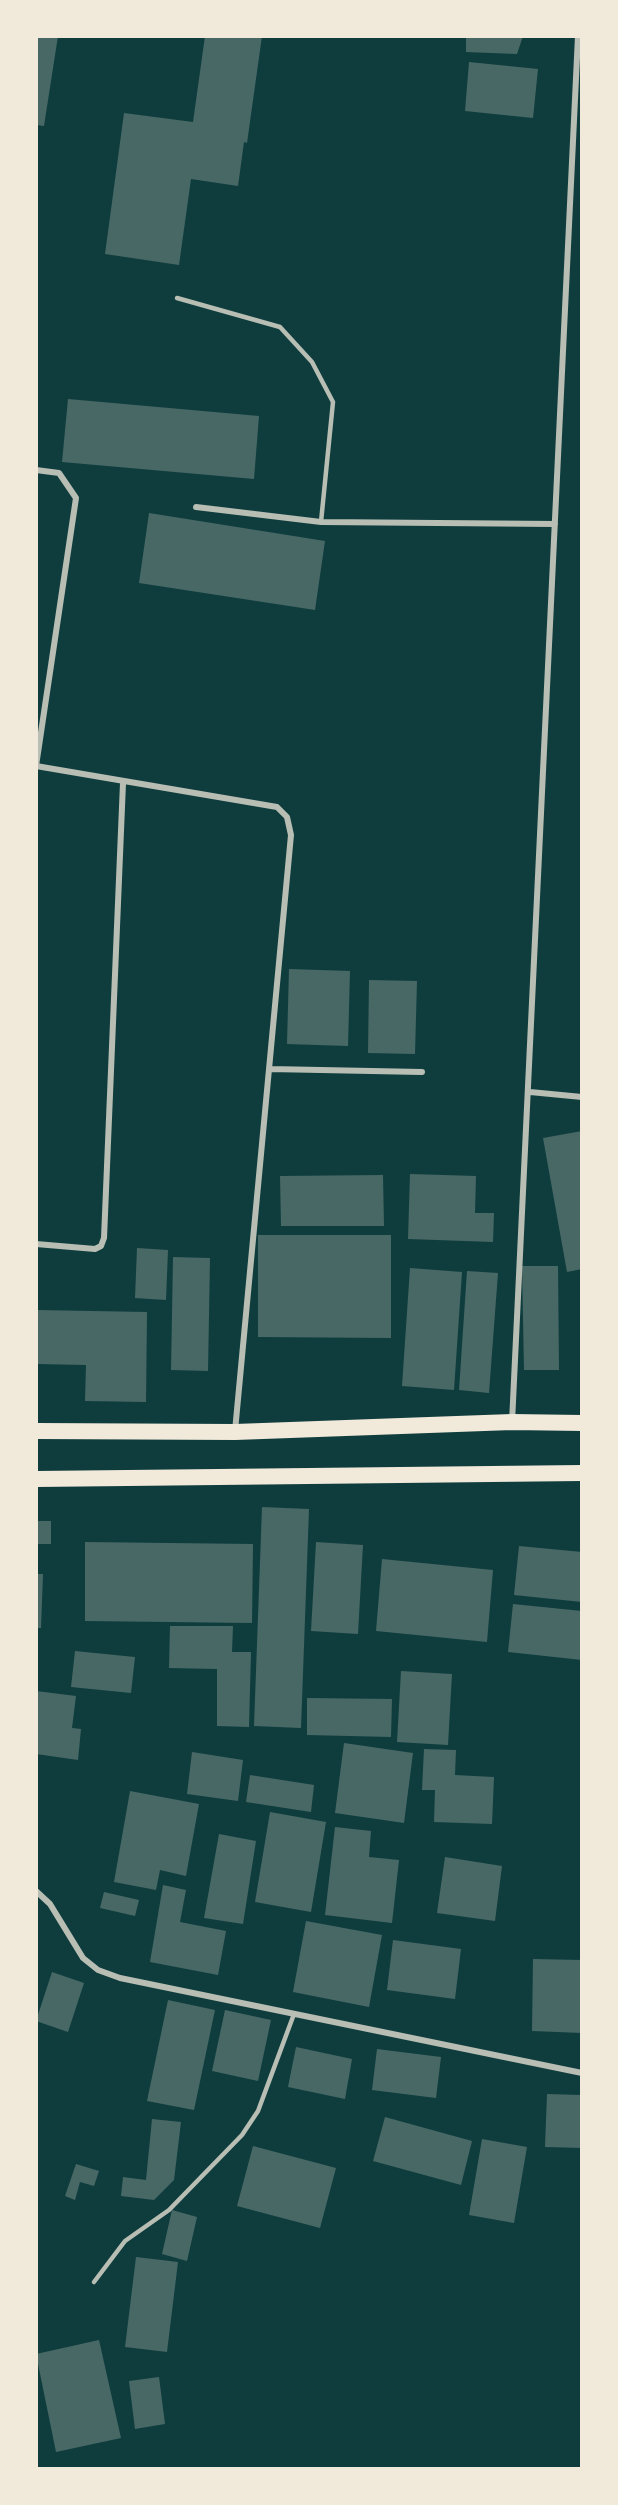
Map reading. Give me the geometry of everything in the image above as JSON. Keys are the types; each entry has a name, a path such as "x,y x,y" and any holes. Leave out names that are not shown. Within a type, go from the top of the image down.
{"highway":[{"path":"36,1431 235,1432 512,1422 582,1423"},
{"path":"36,1479 582,1473"}],"street":[{"path":"512,1422 530,1092 578,36"},
{"path":"36,470 59,473 76,498 36,766 123,783 277,807 287,817 291,835 235,1432"},
{"path":"195,507 321,522 555,524"},
{"path":"36,1244 95,1249 101,1246 104,1238 123,783"},
{"path":"270,1069 422,1072"},
{"path":"530,1092 582,1097"},
{"path":"36,1891 50,1904 83,1958 98,1970 120,1978 582,2073"}],"lane":[{"path":"177,298 280,327 312,362 333,402 321,522"},
{"path":"94,2282 125,2241 170,2210 242,2135 258,2111 294,2014"}],"building":[{"path":"36,36 58,36 44,126 36,125"},
{"path":"205,36 262,36 247,143 244,142 238,186 191,179 179,265 105,254 124,113 193,122"},
{"path":"466,36 523,36 517,54 466,52"},
{"path":"469,62 538,69 533,118 465,111"},
{"path":"68,399 259,416 254,479 62,462"},
{"path":"149,513 325,541 315,610 139,583"},
{"path":"289,969 350,971 348,1046 287,1044"},
{"path":"369,980 417,981 415,1054 368,1053"},
{"path":"582,1131 582,1269 567,1272 543,1138"},
{"path":"410,1174 476,1176 475,1213 494,1213 493,1242 408,1239"},
{"path":"383,1175 384,1226 281,1226 280,1176"},
{"path":"258,1235 391,1235 391,1338 258,1337"},
{"path":"137,1248 168,1250 166,1300 135,1298"},
{"path":"173,1257 210,1258 208,1371 171,1370"},
{"path":"522,1266 558,1266 559,1370 524,1370"},
{"path":"410,1268 462,1272 454,1390 402,1386"},
{"path":"467,1271 498,1273 489,1393 459,1390"},
{"path":"36,1310 147,1312 146,1402 85,1401 86,1365 36,1364"},
{"path":"262,1507 309,1509 301,1728 254,1726"},
{"path":"36,1521 51,1521 51,1544 36,1544"},
{"path":"85,1542 253,1544 252,1623 85,1621"},
{"path":"316,1542 363,1545 358,1634 311,1631"},
{"path":"519,1546 582,1552 582,1602 514,1595"},
{"path":"382,1559 493,1570 487,1642 376,1631"},
{"path":"36,1574 43,1574 41,1628 36,1628"},
{"path":"513,1604 582,1611 582,1660 508,1652"},
{"path":"170,1626 233,1626 232,1652 251,1652 249,1727 217,1726 217,1669 169,1668"},
{"path":"75,1651 135,1657 131,1693 71,1687"},
{"path":"401,1671 452,1674 448,1745 397,1742"},
{"path":"36,1691 76,1696 72,1728 81,1729 78,1760 36,1754"},
{"path":"307,1698 392,1699 391,1737 307,1735"},
{"path":"344,1743 413,1753 404,1823 335,1813"},
{"path":"424,1749 456,1750 455,1775 494,1777 492,1824 434,1822 435,1790 422,1790"},
{"path":"192,1752 243,1760 238,1801 187,1794"},
{"path":"250,1775 314,1785 311,1812 246,1802"},
{"path":"130,1791 199,1804 186,1876 160,1870 156,1890 114,1882"},
{"path":"270,1812 326,1822 311,1912 255,1902"},
{"path":"335,1827 371,1831 369,1857 399,1860 392,1923 325,1915"},
{"path":"219,1834 256,1841 243,1924 204,1918"},
{"path":"445,1857 502,1866 495,1921 437,1913"},
{"path":"163,1885 186,1890 180,1922 226,1931 218,1975 150,1962"},
{"path":"104,1892 139,1900 135,1916 100,1908"},
{"path":"306,1921 382,1935 369,2007 293,1992"},
{"path":"393,1940 461,1949 455,1999 387,1990"},
{"path":"533,1959 582,1960 582,2033 532,2031"},
{"path":"52,1972 84,1983 68,2032 36,2021"},
{"path":"168,2000 215,2010 194,2110 147,2101"},
{"path":"225,2010 271,2020 258,2081 212,2071"},
{"path":"296,2047 352,2059 345,2099 288,2087"},
{"path":"377,2049 441,2057 436,2098 372,2090"},
{"path":"547,2094 582,2095 582,2148 545,2147"},
{"path":"385,2117 472,2141 461,2185 373,2161"},
{"path":"152,2119 181,2122 174,2180 154,2200 121,2196 123,2177 146,2180"},
{"path":"482,2139 527,2147 514,2223 469,2215"},
{"path":"253,2146 336,2168 320,2228 237,2206"},
{"path":"76,2164 99,2171 94,2186 80,2182 75,2200 65,2196"},
{"path":"172,2210 197,2217 187,2261 162,2254"},
{"path":"136,2257 178,2262 167,2352 125,2347"},
{"path":"99,2340 121,2438 56,2452 36,2354"},
{"path":"159,2377 165,2424 135,2429 129,2381"}]}
